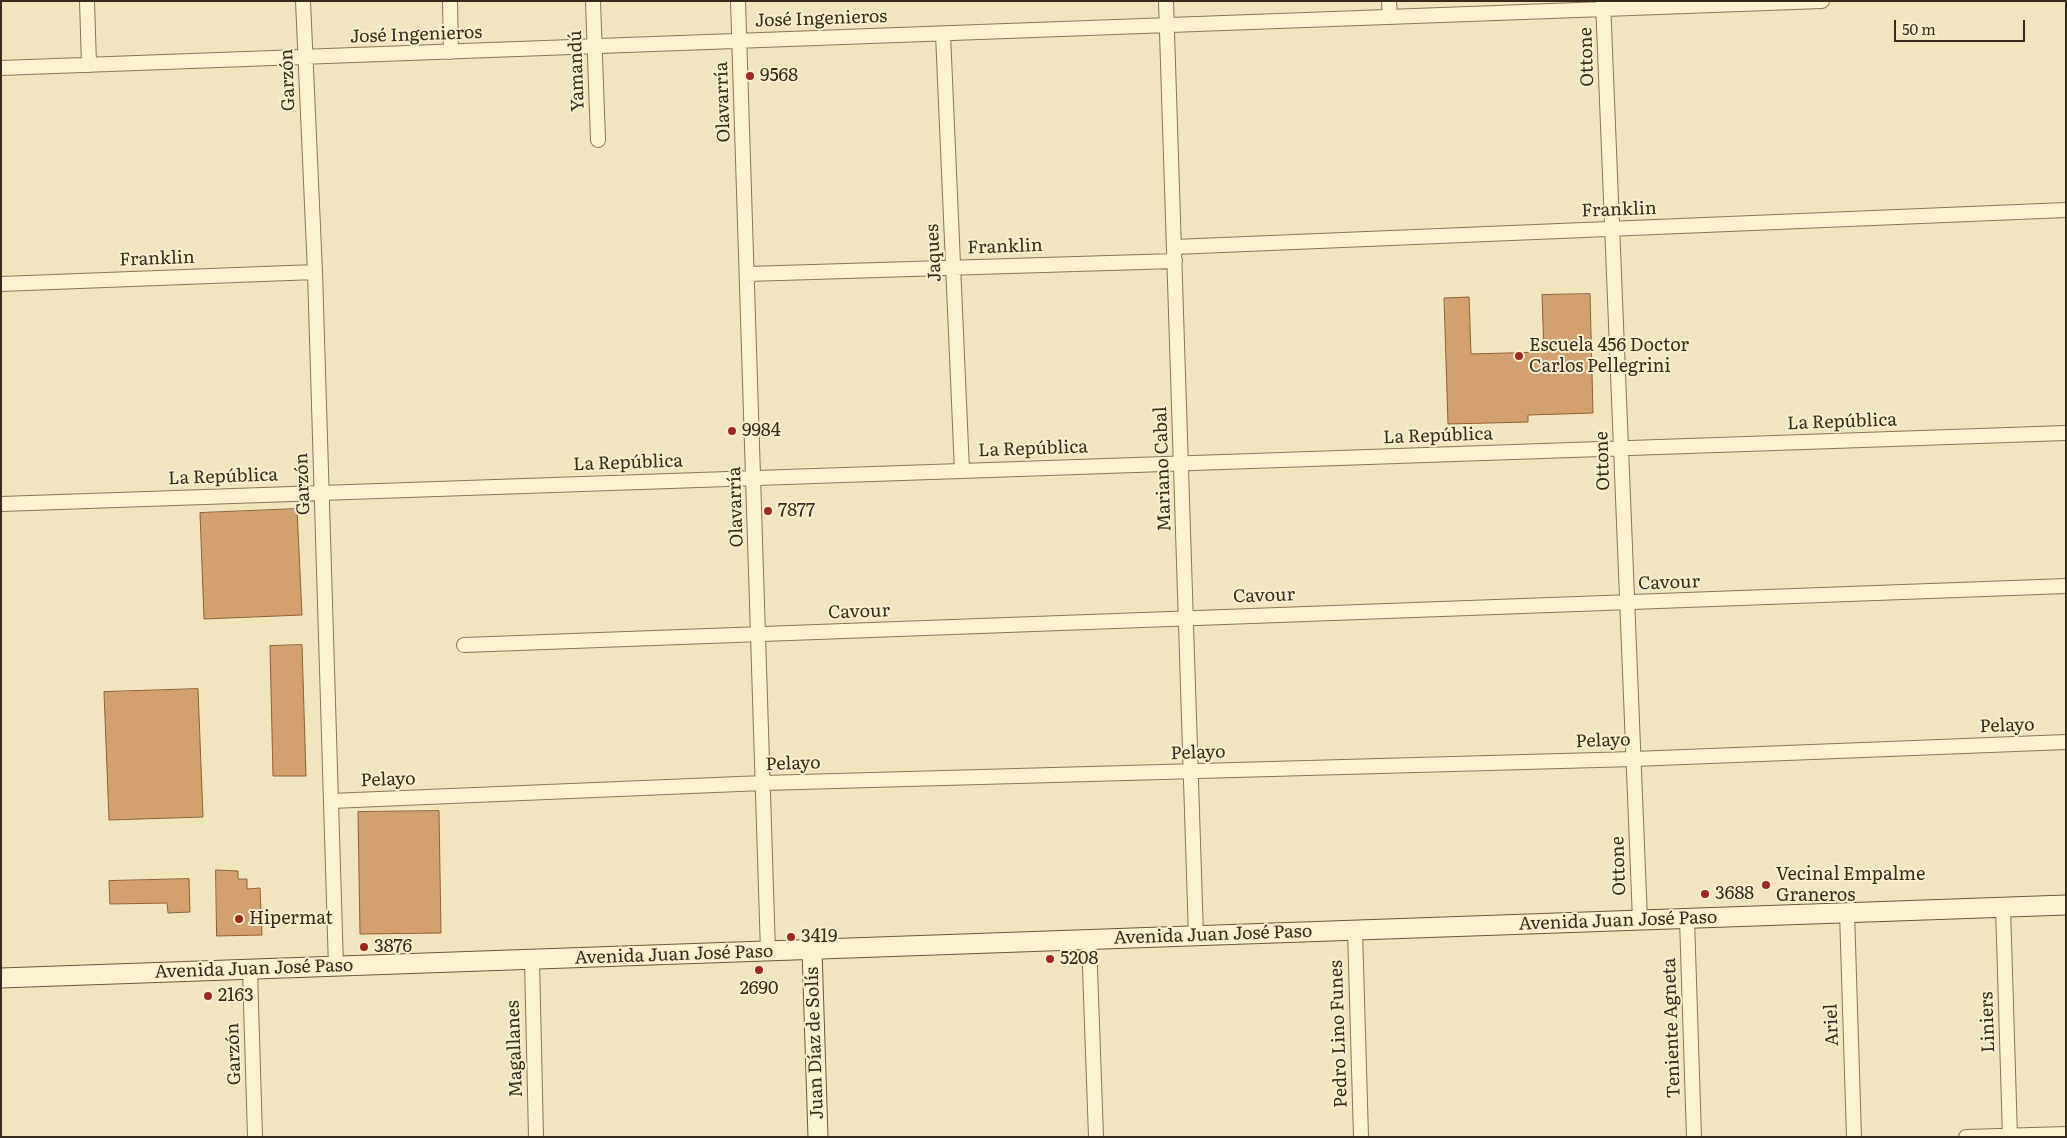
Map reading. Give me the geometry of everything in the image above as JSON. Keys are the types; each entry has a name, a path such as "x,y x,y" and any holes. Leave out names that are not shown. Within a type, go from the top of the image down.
{"main road":[{"name":"Avenida Juan José Paso","path":"1,978 2066,905"},
{"name":"Juan Díaz de Solís","path":"812,950 818,1137"}],"street":[{"path":"87,1 89,65"},
{"name":"Garzón","path":"303,1 315,272 336,967"},
{"path":"450,1 451,52"},
{"name":"Yamandú","path":"593,1 598,140"},
{"name":"Olavarría","path":"738,1 768,952"},
{"name":"Mariano Cabal","path":"1166,1 1196,936"},
{"path":"1389,1 1390,17"},
{"name":"José Ingenieros","path":"1,68 1167,26 1390,17 1604,5 1822,1"},
{"name":"Ottone","path":"1604,5 1640,920"},
{"name":"Jaques","path":"943,34 962,471"},
{"name":"Franklin","path":"1174,247 2066,210"},
{"name":"Franklin","path":"747,274 1175,261"},
{"name":"Franklin","path":"1,284 315,272"},
{"name":"La República","path":"1,504 2066,433"},
{"name":"Cavour","path":"464,645 1186,617 1628,604 2066,586"},
{"name":"Pelayo","path":"331,801 763,784 1634,759 2066,742"},
{"name":"Liniers","path":"2003,907 2010,1136"},
{"name":"Ariel","path":"1847,912 1854,1137"},
{"name":"Teniente Agneta","path":"1687,918 1694,1137"},
{"name":"Pedro Lino Funes","path":"1355,930 1361,1137"},
{"path":"1089,940 1096,1137"},
{"name":"Magallanes","path":"532,960 536,1137"},
{"name":"Garzón","path":"250,970 255,1137"},
{"path":"1966,1137 2066,1134"}],"building":[{"name":"Escuela 456 Doctor Carlos Pellegrini","path":"1590,294 1593,413 1528,415 1528,422 1448,424 1444,298 1469,297 1471,354 1544,352 1542,295"},
{"path":"297,509 302,615 204,619 200,513"},
{"path":"302,645 306,776 273,776 270,646"},
{"path":"198,689 203,817 109,820 104,692"},
{"path":"439,811 441,933 360,934 358,812"},
{"name":"Hipermat","path":"216,870 238,871 238,879 247,879 247,889 260,888 262,935 217,936"},
{"path":"189,879 190,912 168,913 167,903 110,904 109,881"}],"place":[{"name":"9568","path":"750,76"},
{"name":"Escuela 456 Doctor Carlos Pellegrini","path":"1519,356"},
{"name":"9984","path":"732,431"},
{"name":"7877","path":"768,511"},
{"name":"Vecinal Empalme Graneros","path":"1766,885"},
{"name":"3688","path":"1705,894"},
{"name":"Hipermat","path":"239,919"},
{"name":"3419","path":"791,937"},
{"name":"3876","path":"364,947"},
{"name":"5208","path":"1050,959"},
{"name":"2690","path":"759,970"},
{"name":"2163","path":"208,996"}]}
